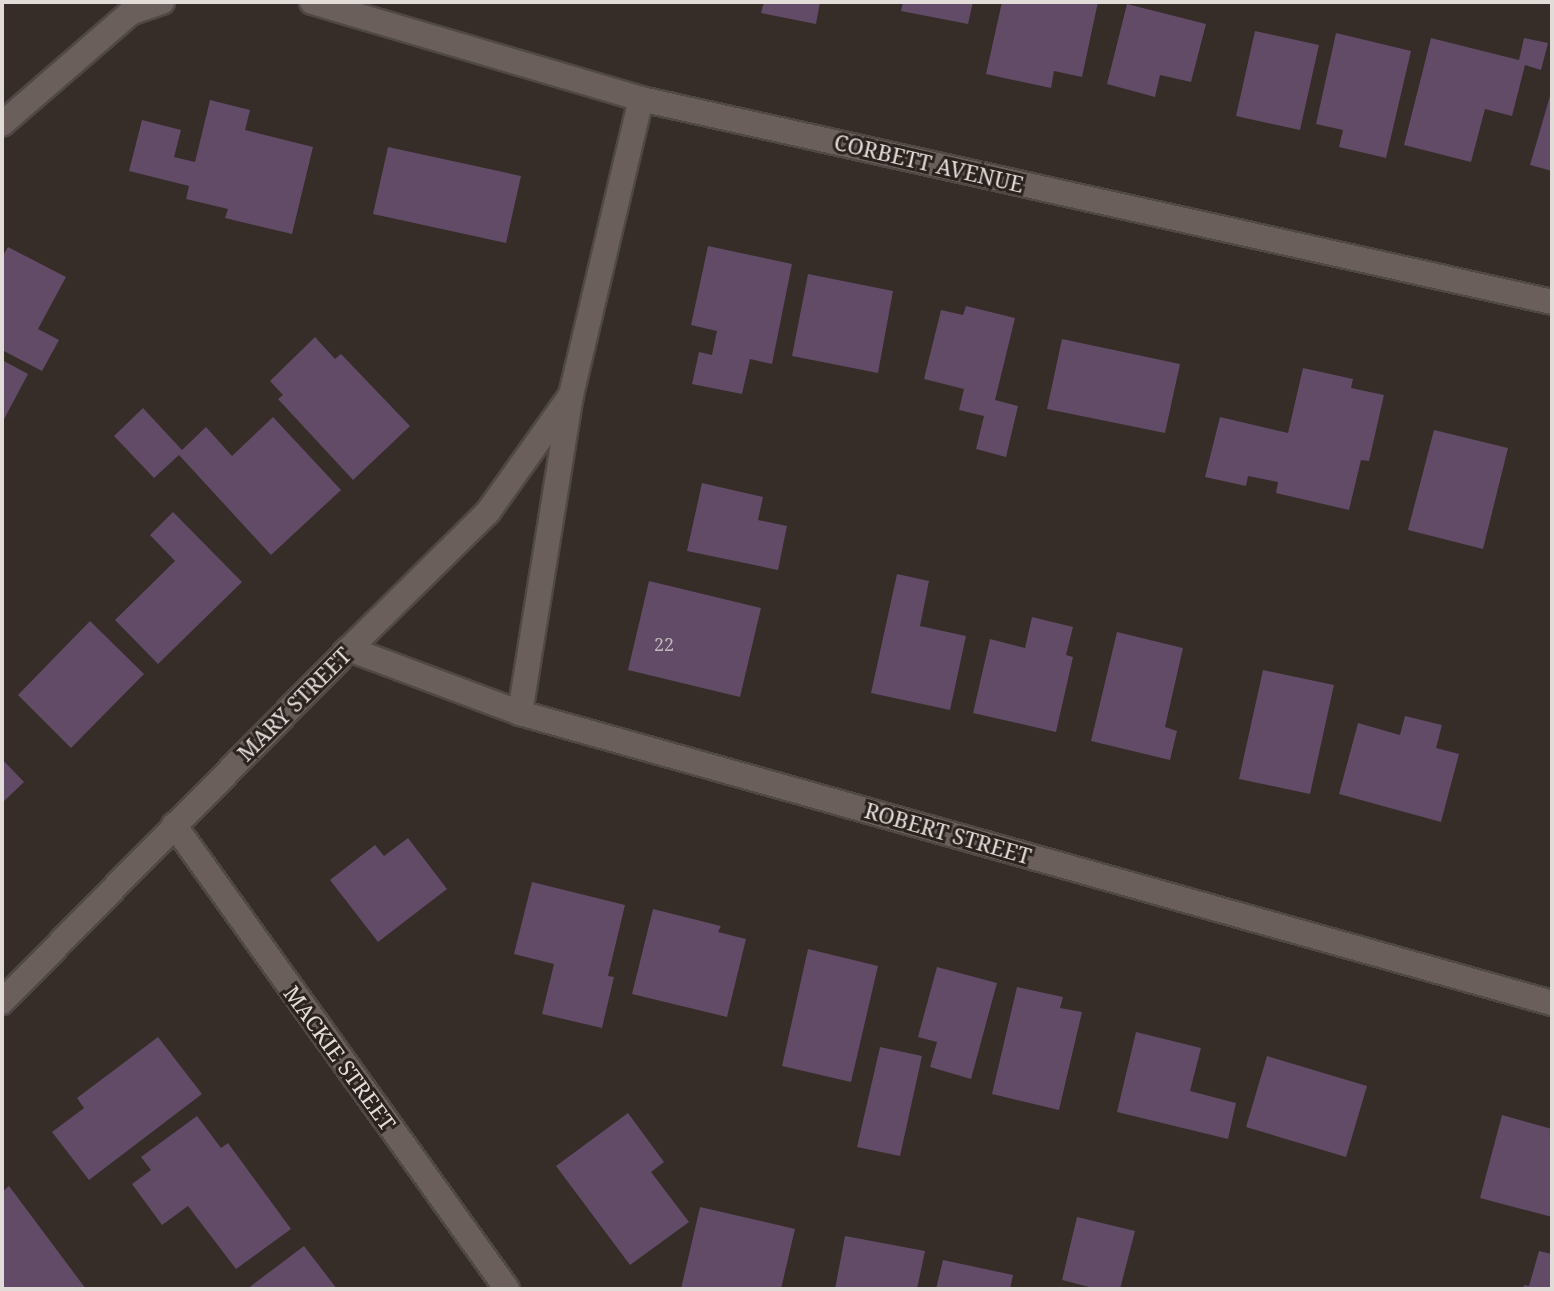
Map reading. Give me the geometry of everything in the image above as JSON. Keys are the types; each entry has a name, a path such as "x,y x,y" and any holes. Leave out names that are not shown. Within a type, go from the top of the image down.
{"street":[{"path":"2,124 130,13 162,2"},
{"name":"CORBETT AVENUE","path":"312,2 641,99 1552,302"},
{"name":"MARY STREET","path":"520,713 571,395 641,99"},
{"name":"MARY STREET","path":"2,1002 174,825 488,512 571,395"},
{"name":"ROBERT STREET","path":"349,649 520,713 1552,1003"},
{"name":"MACKIE STREET","path":"174,825 507,1289"}],"building":[{"path":"764,2 820,2 816,24 761,13"},
{"path":"903,2 973,2 968,24 901,11"},
{"path":"1002,2 1098,2 1082,77 1054,71 1051,88 986,74"},
{"path":"1127,4 1206,24 1191,82 1160,75 1155,97 1107,84"},
{"path":"1255,31 1319,45 1300,130 1236,116"},
{"path":"1336,33 1411,51 1386,158 1339,147 1343,130 1316,124"},
{"path":"1431,38 1519,60 1524,38 1548,43 1541,70 1525,65 1512,116 1485,109 1471,162 1404,145"},
{"path":"1552,89 1552,171 1530,165"},
{"path":"210,100 250,110 245,130 313,147 292,234 225,218 228,209 186,199 189,186 129,171 142,120 181,130 174,157 195,162"},
{"path":"388,147 521,176 506,243 373,214"},
{"path":"708,246 792,264 772,364 750,359 742,394 692,384 699,352 712,355 717,331 691,325"},
{"path":"8,247 66,277 38,329 59,340 42,371 2,350 2,257"},
{"path":"808,274 893,291 878,373 792,356"},
{"path":"966,306 1015,318 995,400 1018,406 1006,457 976,449 984,416 959,410 964,389 924,379 941,310 963,315"},
{"path":"315,337 335,359 341,354 410,426 353,480 278,399 283,395 270,381"},
{"path":"1062,339 1180,364 1165,433 1047,409"},
{"path":"2,360 28,374 2,423"},
{"path":"1303,368 1353,379 1351,388 1384,395 1369,461 1361,460 1349,510 1276,493 1278,482 1248,476 1246,486 1205,477 1220,417 1288,433"},
{"path":"143,408 182,450 206,427 232,456 273,417 341,490 271,555 179,455 154,478 114,436"},
{"path":"1434,430 1508,448 1483,549 1408,530"},
{"path":"702,483 763,497 758,520 787,526 778,570 687,551"},
{"path":"173,512 242,582 158,664 115,620 175,561 150,535"},
{"path":"897,574 929,581 920,626 966,636 950,710 871,693"},
{"path":"649,581 761,608 740,697 628,670"},
{"path":"1032,617 1073,627 1066,655 1073,657 1056,732 973,713 990,639 1025,648"},
{"path":"90,621 144,674 71,748 18,695"},
{"path":"1117,632 1183,648 1165,727 1177,731 1170,760 1091,741"},
{"path":"1263,670 1334,685 1310,794 1239,779"},
{"path":"1405,716 1442,725 1436,748 1459,754 1441,822 1339,794 1358,723 1400,735"},
{"path":"2,759 24,782 2,803"},
{"path":"408,838 447,889 378,942 330,880 375,845 384,856"},
{"path":"532,882 625,905 608,976 614,977 602,1028 542,1014 554,964 514,954"},
{"path":"653,909 721,926 718,932 746,939 727,1017 632,994"},
{"path":"808,949 878,966 851,1082 782,1066"},
{"path":"937,967 997,983 971,1079 930,1067 937,1042 918,1037"},
{"path":"1017,987 1063,997 1060,1008 1082,1012 1059,1110 992,1094"},
{"path":"1136,1032 1201,1048 1190,1091 1236,1103 1228,1139 1117,1112"},
{"path":"158,1037 202,1094 89,1180 52,1132 84,1108 77,1098"},
{"path":"880,1047 922,1056 900,1156 857,1147"},
{"path":"1267,1056 1367,1086 1346,1157 1246,1127"},
{"path":"628,1113 664,1162 651,1172 689,1222 630,1265 556,1166"},
{"path":"1502,1115 1552,1129 1552,1217 1480,1198"},
{"path":"197,1116 221,1148 228,1143 291,1229 236,1269 188,1206 162,1225 132,1184 151,1170 141,1157"},
{"path":"9,1186 86,1289 2,1289 2,1192"},
{"path":"700,1207 795,1229 781,1289 681,1289"},
{"path":"1077,1217 1135,1231 1120,1289 1097,1289 1062,1280"},
{"path":"845,1236 925,1251 917,1289 835,1289"},
{"path":"304,1246 337,1289 247,1289"},
{"path":"1539,1251 1552,1254 1552,1289 1523,1289 1524,1285 1529,1286"},
{"path":"943,1260 1013,1275 1010,1289 936,1289"}]}
